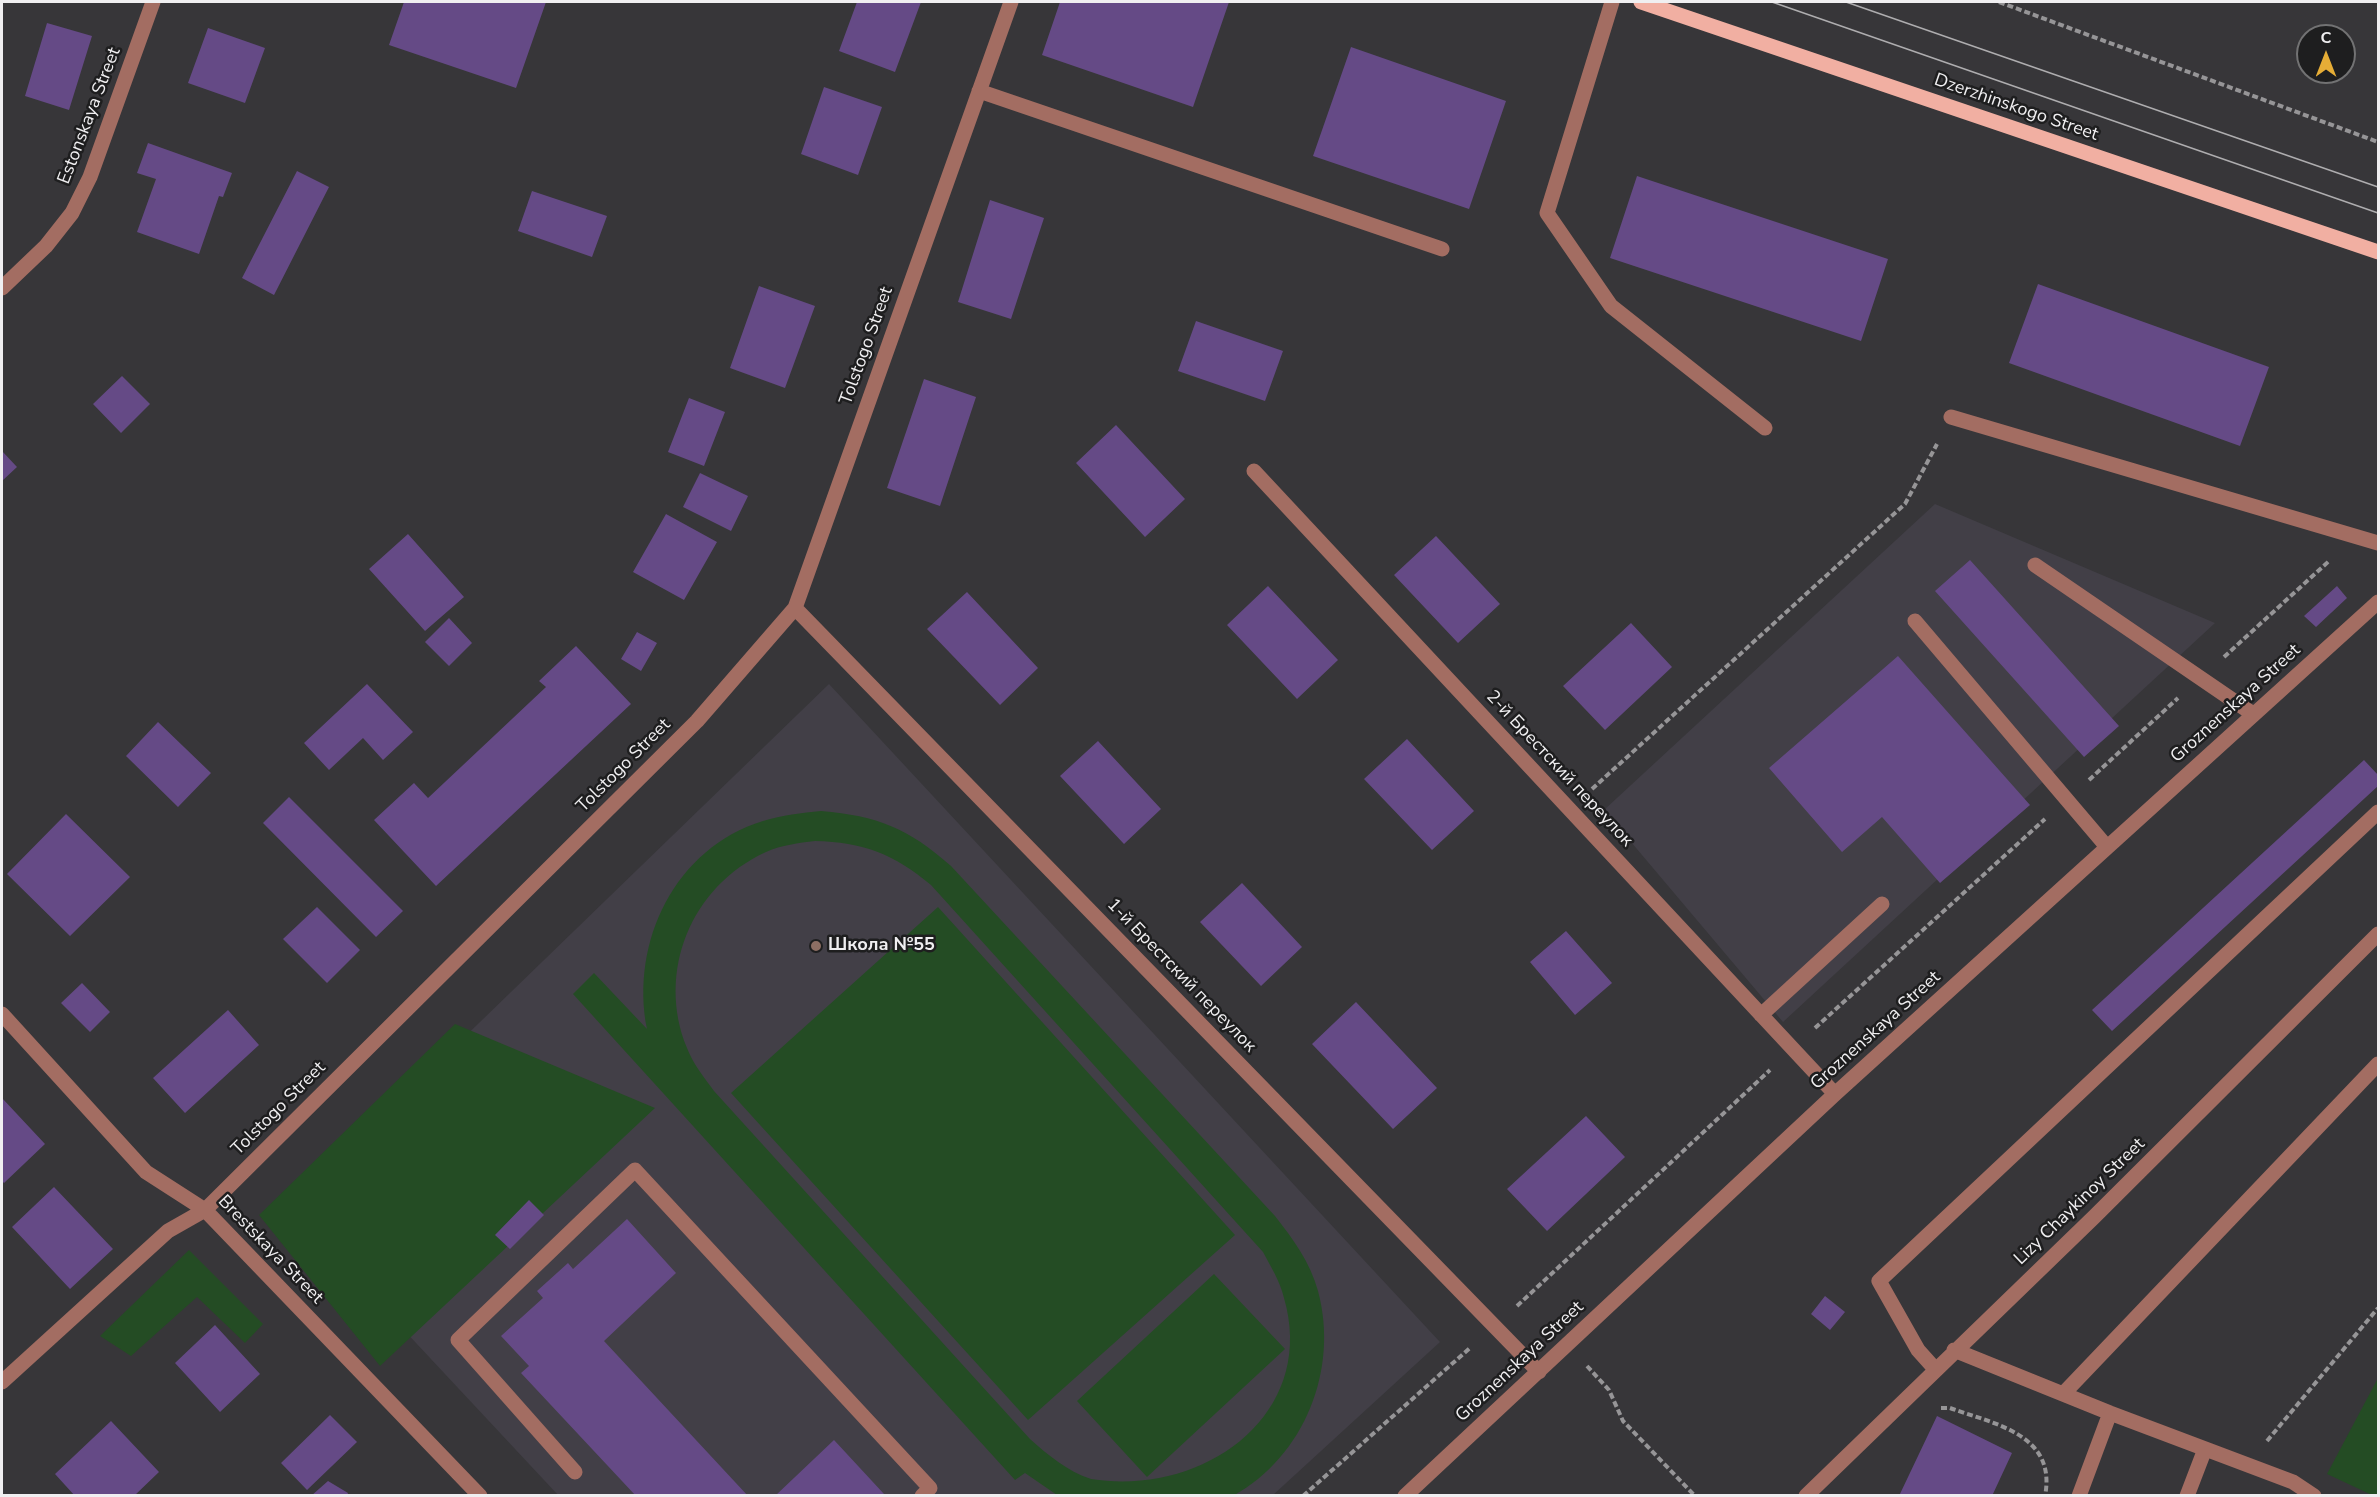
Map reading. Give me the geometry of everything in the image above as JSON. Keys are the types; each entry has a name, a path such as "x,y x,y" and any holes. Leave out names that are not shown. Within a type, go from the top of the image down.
{"main road":[{"name":"Dzerzhinskogo Street","path":"1641,2 2379,252"}],"street":[{"name":"Estonskaya Street","path":"2,288 46,246 72,213 90,177 153,2"},
{"name":"Tolstogo Street","path":"2,1382 168,1231 205,1210 697,721 795,608 1011,2"},
{"path":"1612,2 1547,213 1611,306 1765,428"},
{"path":"979,91 1442,249"},
{"path":"1952,417 2379,543"},
{"name":"2-й Брестский переулок","path":"1254,471 1835,1094"},
{"path":"2035,565 2253,714"},
{"name":"Groznenskaya Street","path":"1406,1496 1835,1094 2379,602"},
{"name":"1-й Брестский переулок","path":"795,608 1539,1371"},
{"path":"1916,621 2107,847"},
{"path":"1935,1369 1918,1350 1879,1281 2379,812"},
{"path":"1761,1015 1882,904"},
{"name":"Lizy Chaykinoy Street","path":"1806,1496 2379,934"},
{"name":"Brestskaya Street","path":"2,1014 146,1172 205,1210 480,1496"},
{"path":"2064,1394 2379,1065"},
{"path":"575,1472 458,1340 635,1170 929,1493"},
{"path":"1954,1350 2110,1413 2293,1482 2314,1496"},
{"path":"2079,1496 2110,1413"},
{"path":"2187,1496 2205,1449"}],"path":[{"path":"1999,2 2379,142"},
{"path":"1569,809 1905,504 1952,417"},
{"path":"1303,1496 1495,1326 1793,1048 2356,537"},
{"path":"2248,1465 2379,1308"},
{"path":"1598,1378 1609,1390 1623,1420 1695,1496"},
{"path":"1936,1407 1950,1408 2021,1434 2044,1460 2047,1486 2045,1496"}],"shaded area":[{"path":"1935,504 2215,623 1783,1022 1604,810"},
{"name":"Школа №55","path":"829,684 1440,1342 1273,1495 558,1495 289,1207"}],"green space":[{"path":"821,811 859,816 891,826 921,842 951,866 1275,1216 1300,1251 1315,1280 1323,1321 1324,1350 1319,1380 1310,1408 1297,1434 1280,1458 1258,1479 1233,1496 1057,1495 1025,1473 1015,1480 573,994 594,973 647,1029 643,996 646,964 653,932 666,902 683,876 705,853 732,834 770,819","holes":["815,841 863,847 891,858 931,885 1263,1252 1278,1280 1284,1298 1290,1340 1284,1378 1267,1411 1242,1439 1210,1460 1173,1475 1133,1481 1091,1479 1074,1472 1051,1457 1030,1439 714,1091 696,1065 687,1048 678,1019 676,990 679,962 687,934 700,909 718,886 740,867 766,852"]},
{"path":"938,907 1235,1235 1028,1420 731,1093"},
{"path":"455,1024 655,1108 380,1366 259,1215"},
{"path":"189,1250 263,1324 245,1343 197,1297 131,1356 100,1336"},
{"path":"1214,1274 1285,1349 1147,1477 1077,1401"},
{"path":"2378,1378 2378,1495 2374,1496 2327,1474"}],"building":[{"path":"404,2 546,2 516,88 389,45"},
{"path":"857,2 921,2 895,72 839,51"},
{"path":"1060,2 1229,2 1193,107 1042,55"},
{"path":"47,23 92,36 69,110 25,96"},
{"path":"208,28 265,48 245,103 188,83"},
{"path":"1351,47 1506,101 1469,209 1313,156"},
{"path":"824,87 882,107 858,175 801,154"},
{"path":"148,143 232,173 223,197 219,196 199,254 137,232 156,179 137,173"},
{"path":"297,171 329,187 274,295 242,278"},
{"path":"1637,176 1888,259 1861,341 1610,258"},
{"path":"532,191 607,216 592,257 518,231"},
{"path":"990,200 1044,218 1011,319 958,302"},
{"path":"2038,284 2269,367 2240,446 2009,363"},
{"path":"759,286 815,306 785,388 730,368"},
{"path":"1196,321 1283,351 1265,401 1178,371"},
{"path":"122,376 150,404 121,433 93,404"},
{"path":"924,379 976,397 940,506 887,488"},
{"path":"689,398 725,412 704,466 668,452"},
{"path":"1116,425 1185,499 1145,537 1076,463"},
{"path":"2,451 17,467 2,481"},
{"path":"700,473 748,496 731,531 683,507"},
{"path":"666,514 717,542 684,600 633,572"},
{"path":"408,534 464,597 425,631 369,569"},
{"path":"1436,536 1500,604 1458,643 1394,575"},
{"path":"1970,560 2119,726 2084,757 1935,591"},
{"path":"1268,586 1338,660 1297,699 1227,625"},
{"path":"2337,586 2347,598 2316,627 2304,616"},
{"path":"967,592 1038,668 1000,705 927,629"},
{"path":"449,618 472,643 449,666 425,642"},
{"path":"1631,623 1672,667 1605,730 1563,686"},
{"path":"637,632 657,643 641,671 621,659"},
{"path":"576,646 631,704 436,886 374,820 414,783 428,798 546,687 539,681"},
{"path":"1898,656 2030,805 1940,883 1882,817 1842,852 1769,768"},
{"path":"367,684 413,732 383,760 363,738 329,770 304,743"},
{"path":"158,722 211,773 178,807 126,756"},
{"path":"1407,739 1474,811 1432,850 1364,779"},
{"path":"1098,741 1161,809 1124,844 1060,776"},
{"path":"2364,760 2378,775 2378,786 2112,1031 2092,1010"},
{"path":"289,797 403,911 376,937 263,823"},
{"path":"66,814 130,877 70,936 7,874"},
{"path":"1242,883 1302,947 1261,986 1200,922"},
{"path":"317,907 360,950 327,983 283,939"},
{"path":"1566,931 1612,983 1575,1015 1530,962"},
{"path":"82,983 110,1012 90,1032 61,1003"},
{"path":"1356,1002 1437,1088 1393,1129 1312,1044"},
{"path":"228,1010 259,1045 185,1113 153,1078"},
{"path":"2,1098 45,1144 4,1183 2,1181"},
{"path":"1586,1116 1625,1157 1547,1231 1507,1189"},
{"path":"54,1187 113,1249 70,1289 12,1227"},
{"path":"529,1200 544,1215 510,1249 495,1235"},
{"path":"627,1219 676,1273 604,1341 748,1496 636,1496 521,1373 529,1366 501,1336 543,1298 537,1291 568,1263 573,1269"},
{"path":"1825,1296 1845,1312 1830,1330 1811,1314"},
{"path":"215,1325 260,1374 220,1412 175,1363"},
{"path":"330,1415 357,1442 307,1490 281,1463"},
{"path":"1937,1416 2012,1453 1992,1496 1899,1496"},
{"path":"111,1421 159,1472 134,1496 75,1496 55,1474"},
{"path":"834,1440 884,1494 882,1496 775,1496"},
{"path":"328,1481 348,1493 347,1496 311,1496"}],"tram line":[{"path":"1772,2 2378,213"},
{"path":"1846,2 2378,187"}],"place":[{"name":"Школа №55","path":"816,946"}]}
